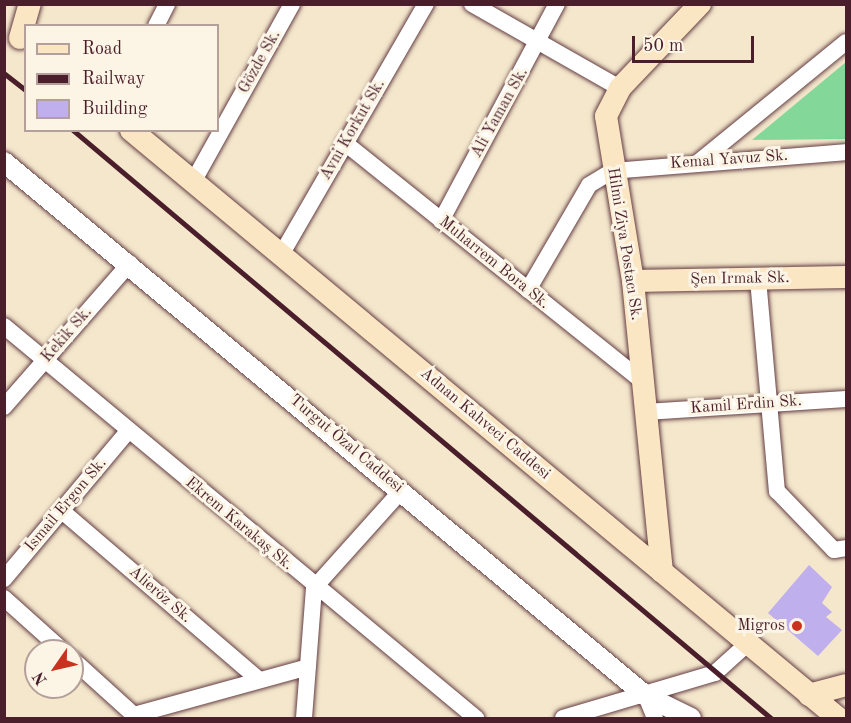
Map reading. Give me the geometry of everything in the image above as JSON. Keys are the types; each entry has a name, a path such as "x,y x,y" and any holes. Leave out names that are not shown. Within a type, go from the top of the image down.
{"main road":[{"path":"17,35 30,4"},
{"name":"Hilmi Ziya Postacı Sk.","path":"662,572 633,281 612,171 606,116 620,88 700,4"},
{"name":"Adnan Kahveci Caddesi","path":"133,132 662,572 746,645 838,718"},
{"name":"Şen Irmak Sk.","path":"633,281 846,278"},
{"path":"809,695 846,685"}],"street":[{"path":"157,24 167,4"},
{"name":"Gözde Sk.","path":"193,182 292,4"},
{"name":"Avni Korkut Sk.","path":"281,255 426,4"},
{"path":"472,4 490,9 620,88"},
{"name":"Ali Yaman Sk.","path":"441,221 540,40 557,4"},
{"path":"700,161 846,42"},
{"name":"Muharrem Bora Sk.","path":"345,143 643,382"},
{"name":"Kemal Yavuz Sk.","path":"612,171 700,161 846,152"},
{"name":"Turgut Özal Caddesi","path":"4,162 130,263 646,696 691,718"},
{"path":"528,290 589,185 612,171"},
{"name":"Kekik Sk.","path":"4,407 130,263"},
{"path":"758,279 777,491 834,550 846,548"},
{"name":"Ekrem Karakaş Sk.","path":"4,326 314,588 476,718"},
{"name":"Kamil Erdin Sk.","path":"646,412 846,399"},
{"name":"Ismail Ergon Sk.","path":"4,579 128,431"},
{"path":"304,718 314,588 401,491"},
{"name":"Alieröz Sk.","path":"62,511 258,679"},
{"path":"4,598 50,639"},
{"path":"563,718 646,696 715,673 746,645"},
{"path":"84,670 134,715 308,667"},
{"path":"646,696 655,718"}],"green space":[{"path":"846,62 846,139 752,140"}],"building":[{"path":"809,565 832,587 822,603 832,612 826,617 842,630 818,656 768,613"}],"railway":[{"path":"4,73 24,88"},
{"path":"75,132 771,718"}],"place":[{"name":"Migros","path":"797,626"}]}
